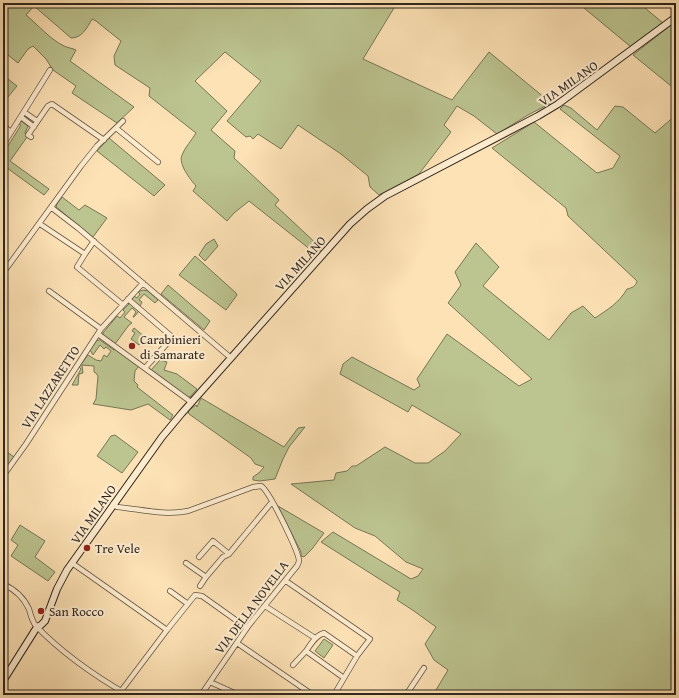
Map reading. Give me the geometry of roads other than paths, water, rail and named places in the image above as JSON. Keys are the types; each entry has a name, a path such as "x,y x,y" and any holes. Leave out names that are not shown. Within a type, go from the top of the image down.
{"street":[{"name":"VIA MILANO","path":"3,681 37,627 45,621 62,579 72,563 162,437 191,402 344,230 367,209 392,192 548,110 597,77 676,17"},
{"path":"3,145 50,70"},
{"path":"31,137 28,135 48,106 52,104 104,140"},
{"path":"24,112 37,121"},
{"path":"21,117 34,127"},
{"path":"3,273 52,208 60,194 81,166 104,140 124,121"},
{"path":"3,126 11,132"},
{"path":"116,128 158,162"},
{"path":"52,208 94,241 231,358"},
{"path":"40,224 85,254"},
{"path":"94,241 77,267 122,304"},
{"name":"VIA LAZZARETTO","path":"3,476 26,444 101,329 122,304 143,283"},
{"path":"49,291 101,329"},
{"path":"128,298 172,338 145,368"},
{"path":"98,334 191,402"},
{"name":"VIA DELLA NOVELLA","path":"113,504 117,507 153,511 188,511 259,485 263,487 272,502 299,559 297,566 247,628 201,695"},
{"path":"200,586 223,557 229,554 272,502"},
{"path":"199,557 213,541 229,554"},
{"path":"72,563 167,630"},
{"path":"186,563 206,577"},
{"path":"286,581 370,639 357,656 334,695"},
{"path":"3,584 20,596 27,606 33,622 37,627 71,657 128,695"},
{"path":"170,591 188,604"},
{"path":"121,691 195,595 202,596 247,628"},
{"path":"265,606 315,638"},
{"path":"293,665 306,651 315,638 321,633 324,633 357,656"},
{"path":"237,643 313,695"},
{"path":"306,651 344,678"},
{"path":"406,695 424,668"},
{"path":"210,682 239,695"}],"place":[{"name":"Carabinieri di Samarate","path":"132,346"},
{"name":"Tre Vele","path":"87,548"},
{"name":"San Rocco","path":"41,611"}]}
